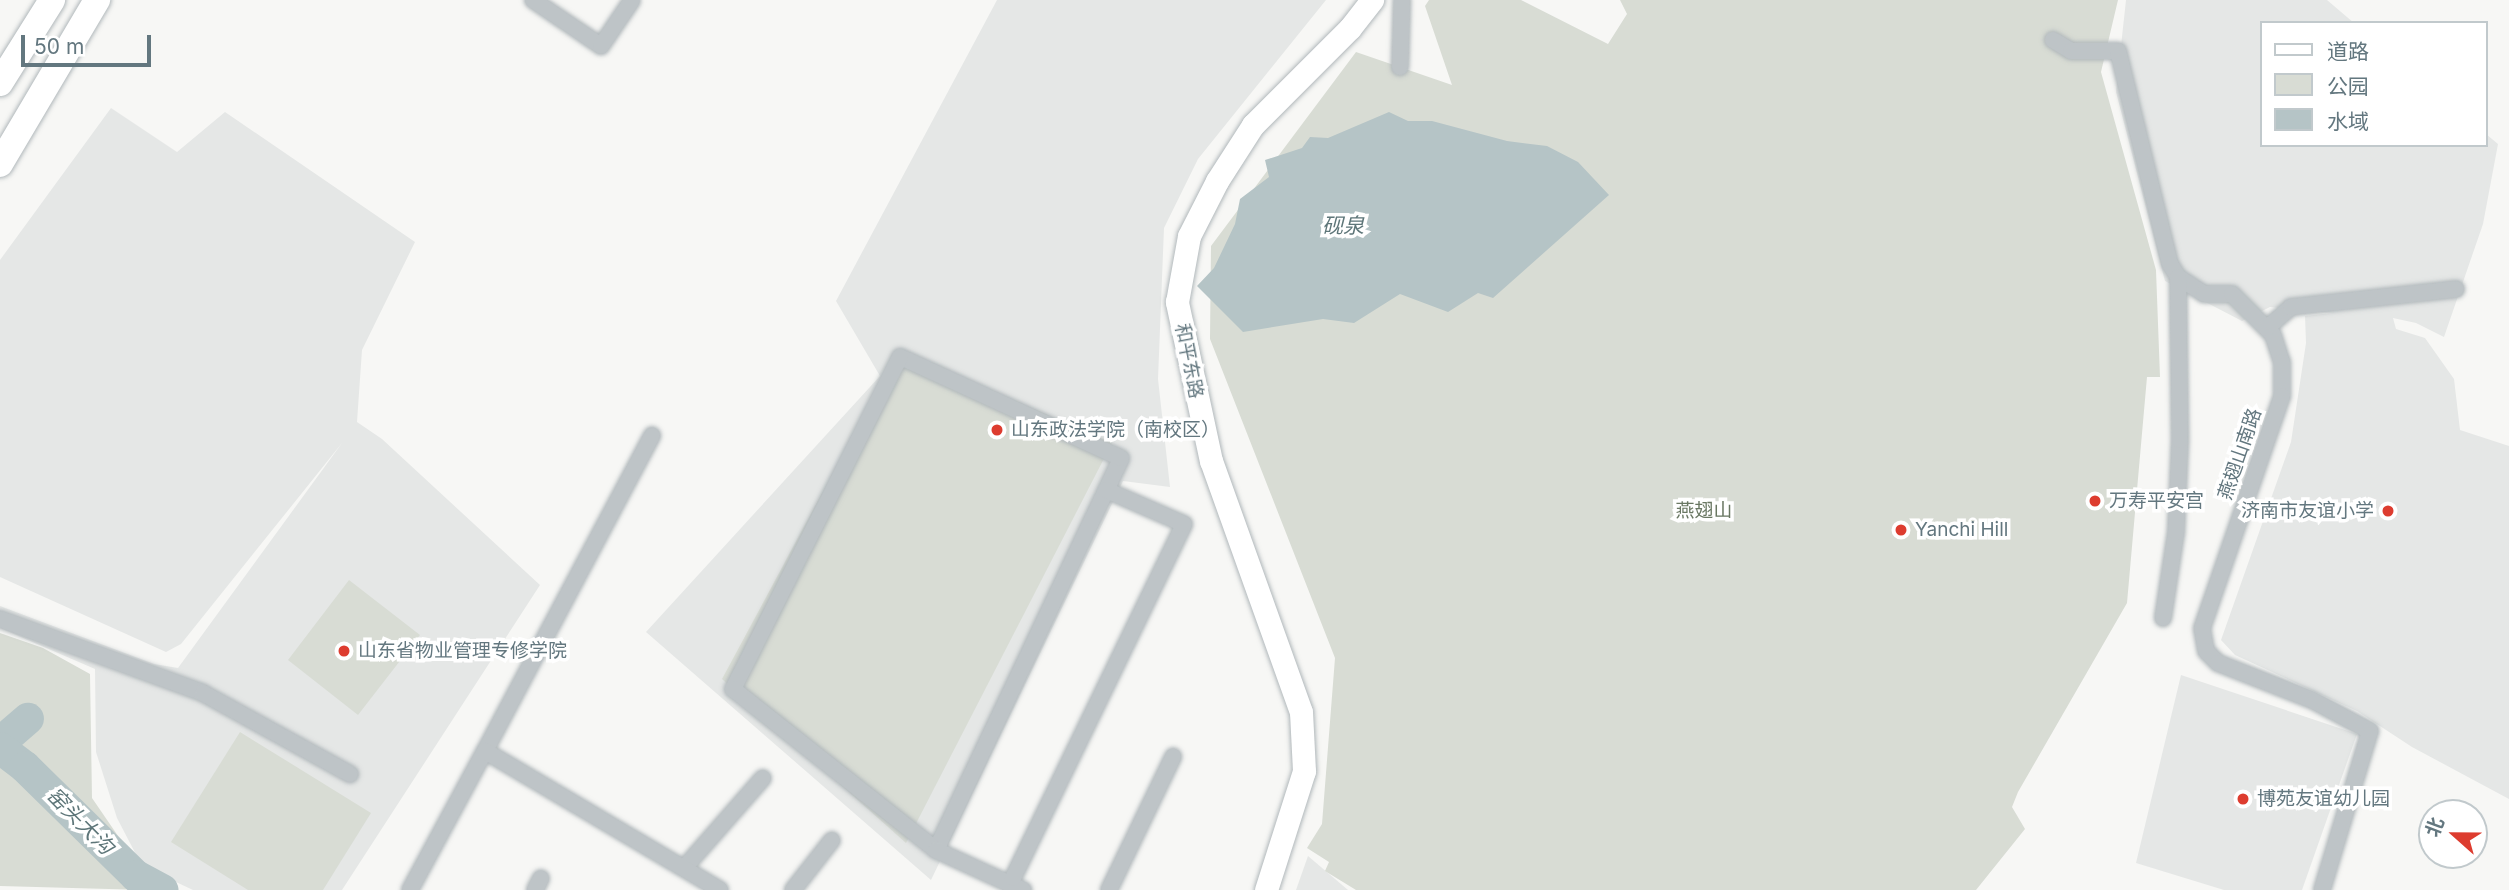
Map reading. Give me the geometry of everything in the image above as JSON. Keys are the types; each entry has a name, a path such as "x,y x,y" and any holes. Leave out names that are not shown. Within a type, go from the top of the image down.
{"main road":[{"path":"0,83 51,0"},
{"path":"0,164 97,0"},
{"name":"和平东路","path":"1266,890 1304,771 1301,712 1211,461 1177,302 1189,236 1224,170 1253,125 1350,28 1372,0"}],"street":[{"path":"533,0 601,46 632,0"},
{"path":"1400,67 1402,0"},
{"path":"2053,40 2071,51 2118,51 2166,252 2178,277 2180,440 2176,532 2163,618"},
{"name":"燕翅山南路","path":"2178,277 2204,294 2232,295 2267,328 2282,362 2282,396 2202,628 2206,651 2218,663 2312,700 2370,731 2322,890"},
{"path":"2267,328 2291,307 2456,289"},
{"path":"936,850 1121,458 900,357 733,689 936,850 1018,884 1184,524 1106,491"},
{"path":"410,890 652,436"},
{"path":"0,619 203,693 350,774"},
{"path":"485,751 720,890"},
{"path":"1109,890 1173,757"},
{"path":"685,867 762,778"},
{"path":"793,890 832,840"}],"shaded area":[{"name":"山东政法学院（南校区）","path":"997,0 1326,0 1198,159 1164,228 1158,379 1170,487 1123,481 931,880 646,632 880,376 836,301"},
{"path":"2126,0 2327,0 2352,21 2260,21 2260,147 2488,147 2488,136 2498,144 2483,224 2444,337 2416,323 2393,318 2396,329 2425,338 2454,379 2460,430 2509,446 2509,799 2412,747 2357,711 2235,655 2221,640 2291,442 2306,343 2305,316 2332,313 2270,307 2242,321 2165,281 2116,92"},
{"path":"111,108 177,152 225,112 415,242 362,350 357,422 382,439 540,585 342,890 193,890 142,866 117,818 96,752 95,669 0,628 0,606 154,664 178,668 342,443 181,644 166,652 0,577 0,260"},
{"name":"博苑友谊幼儿园","path":"2181,675 2357,734 2302,890 2224,890 2136,863"},
{"path":"1308,856 1348,890 1296,890"}],"green space":[{"name":"燕翅山","path":"1429,0 1521,0 1608,44 1627,14 1620,0 2118,0 2101,72 2156,270 2160,377 2147,377 2127,603 2018,792 2012,807 2025,829 1976,890 1356,890 1325,871 1329,862 1307,848 1322,824 1335,658 1210,339 1211,246 1356,52 1452,85 1425,6"},
{"path":"899,350 1112,443 906,843 722,679"},
{"path":"349,580 420,635 358,715 288,660"},
{"path":"0,633 43,648 90,674 92,798 140,868 132,884 145,890 0,886"},
{"path":"240,732 371,813 323,890 248,890 171,842"}],"water":[{"name":"砚泉","path":"1389,112 1408,121 1432,121 1507,141 1547,146 1578,162 1609,195 1493,298 1478,293 1448,312 1400,294 1354,323 1323,319 1243,332 1197,286 1214,268 1235,224 1240,199 1269,177 1265,160 1302,148 1310,137 1328,138"}],"waterway":[{"path":"0,743 28,719"},
{"name":"窑头大沟","path":"0,748 25,767 136,876 162,890"}],"place":[{"name":"山东政法学院（南校区）","path":"997,430"},
{"name":"万寿平安宫","path":"2095,501"},
{"name":"济南市友谊小学","path":"2388,511"},
{"name":"Yanchi Hill","path":"1901,530"},
{"name":"山东省物业管理专修学院","path":"344,651"},
{"name":"博苑友谊幼儿园","path":"2243,799"}]}
